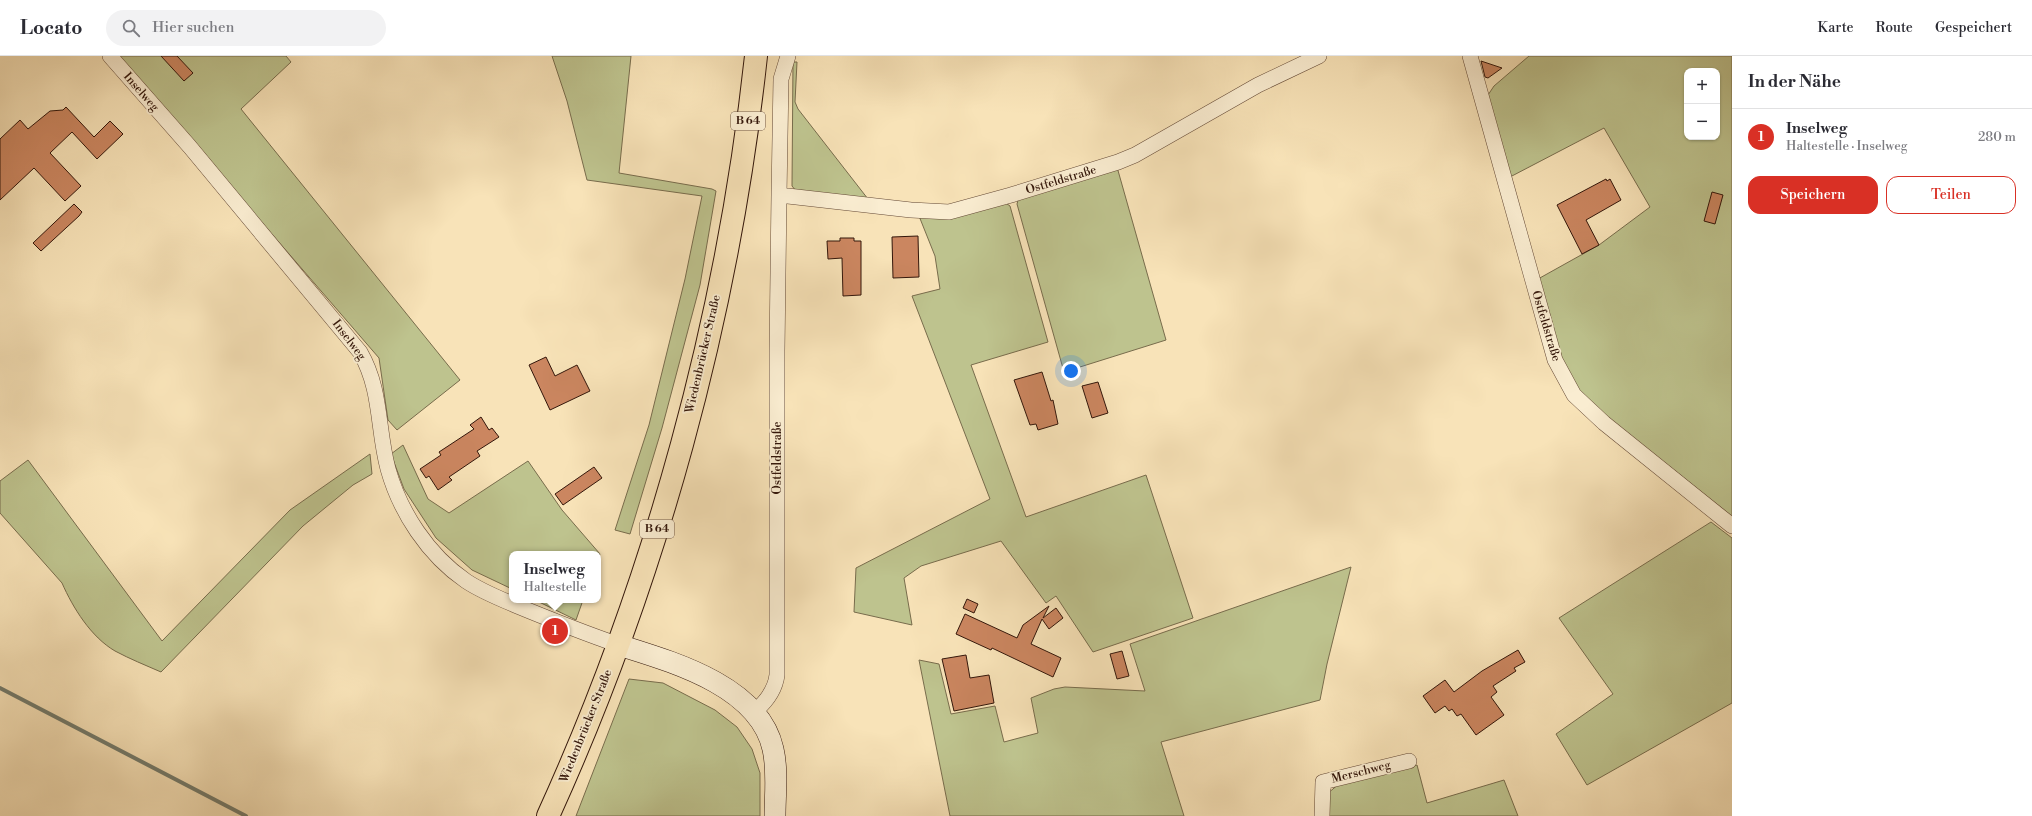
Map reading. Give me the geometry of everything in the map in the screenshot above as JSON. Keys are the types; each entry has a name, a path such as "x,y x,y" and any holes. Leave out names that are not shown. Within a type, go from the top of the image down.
{"main road":[{"name":"Wiedenbrücker Straße","path":"550,812 619,644 672,481 691,412 739,185 756,56"},
{"path":"619,644 652,655 715,682 738,696 754,712 763,726 773,748 775,771 775,816"}],"street":[{"name":"Inselweg","path":"110,56 190,147 360,352 374,382 384,452 393,485 408,517 428,546 452,571 466,581 485,592 509,602"},
{"name":"Ostfeldstraße","path":"754,712 773,691 777,675 777,351 781,79 788,56"},
{"name":"Ostfeldstraße","path":"779,195 949,212 1011,195 1118,162 1135,155 1258,85 1319,56"},
{"name":"Ostfeldstraße","path":"1470,56 1555,360 1574,395 1604,423 1732,526"},
{"name":"Inselweg","path":"510,603 568,628 619,644"},
{"name":"Merschweg","path":"1322,816 1323,782 1409,761"}],"green space":[{"path":"118,56 286,56 291,62 241,109 460,380 397,430 388,420 379,358"},
{"path":"552,56 631,56 619,173 712,189 716,191 700,285 662,428 630,534 615,530 649,425 685,279 702,196 587,180 567,101"},
{"path":"1529,56 1732,56 1732,516 1597,409 1575,387 1561,358 1538,279 1599,245 1650,207 1604,128 1510,177 1488,95 1494,86"},
{"path":"793,62 797,62 795,102 798,109 868,199 796,191 792,186"},
{"path":"1117,167 1166,340 1064,372 1017,204 1019,197"},
{"path":"1003,201 1010,206 1048,342 971,365 1026,517 1146,475 1193,618 1093,652 1056,596 1046,603 1001,541 921,566 904,578 912,625 854,612 856,568 990,499 912,296 940,289 935,256 919,216"},
{"path":"403,445 428,499 449,513 528,461 562,510 597,551 509,551 509,588 472,570 436,538 404,489 391,454"},
{"path":"370,454 372,474 353,485 303,526 161,672 115,651 98,638 77,612 62,583 0,513 0,481 28,460 162,641 290,510"},
{"path":"1711,522 1732,538 1732,703 1587,785 1556,734 1613,694 1559,618"},
{"path":"1351,567 1327,664 1320,700 1161,742 1184,816 950,816 919,660 939,664 951,714 995,706 1004,742 1038,733 1031,698 1054,689 1065,687 1145,691 1130,644"},
{"path":"541,603 582,603 576,620"},
{"path":"629,679 663,683 715,710 737,727 752,749 760,773 760,816 576,816"},
{"path":"1417,765 1427,803 1504,780 1518,816 1328,816 1327,794 1340,783"}],"building":[{"path":"161,56 177,56 193,73 184,81"},
{"path":"1481,61 1502,68 1488,78 1485,77"},
{"path":"66,107 94,137 110,121 123,134 97,159 72,132 50,153 81,186 65,201 34,168 0,200 0,139 20,120 28,129 50,111 63,110"},
{"path":"1606,179 1607,181 1610,179 1621,200 1586,220 1599,245 1582,254 1557,205"},
{"path":"1712,192 1723,195 1715,224 1704,221"},
{"path":"74,204 82,212 41,251 33,243"},
{"path":"918,236 919,277 893,278 892,237"},
{"path":"840,238 854,238 854,241 861,241 861,295 843,296 842,258 828,259 827,241 840,241"},
{"path":"546,357 555,376 577,365 590,391 550,410 529,365"},
{"path":"1042,372 1051,401 1053,400 1058,424 1038,430 1036,424 1030,425 1014,380"},
{"path":"1098,382 1108,413 1092,418 1082,386"},
{"path":"481,417 489,430 492,428 499,437 477,451 480,456 449,477 452,480 438,490 429,476 426,478 420,469 441,455 439,452 474,429 470,425"},
{"path":"594,467 602,478 563,505 555,494"},
{"path":"967,599 978,604 974,613 963,608"},
{"path":"1049,606 1043,618 1056,608 1063,618 1049,629 1042,619 1031,644 1061,658 1053,677 992,648 991,650 956,634 965,614 1017,638 1023,625"},
{"path":"1518,650 1525,662 1514,668 1516,671 1493,686 1497,692 1491,697 1504,715 1476,735 1461,714 1457,716 1452,709 1449,711 1445,706 1435,713 1423,696 1445,680 1454,692 1482,671"},
{"path":"1122,651 1129,676 1117,679 1110,654"},
{"path":"966,655 970,678 989,675 994,703 954,711 942,659"}],"waterway":[{"path":"0,688 246,816"}],"place":[{"name":"Inselweg","path":"555,631"}]}
